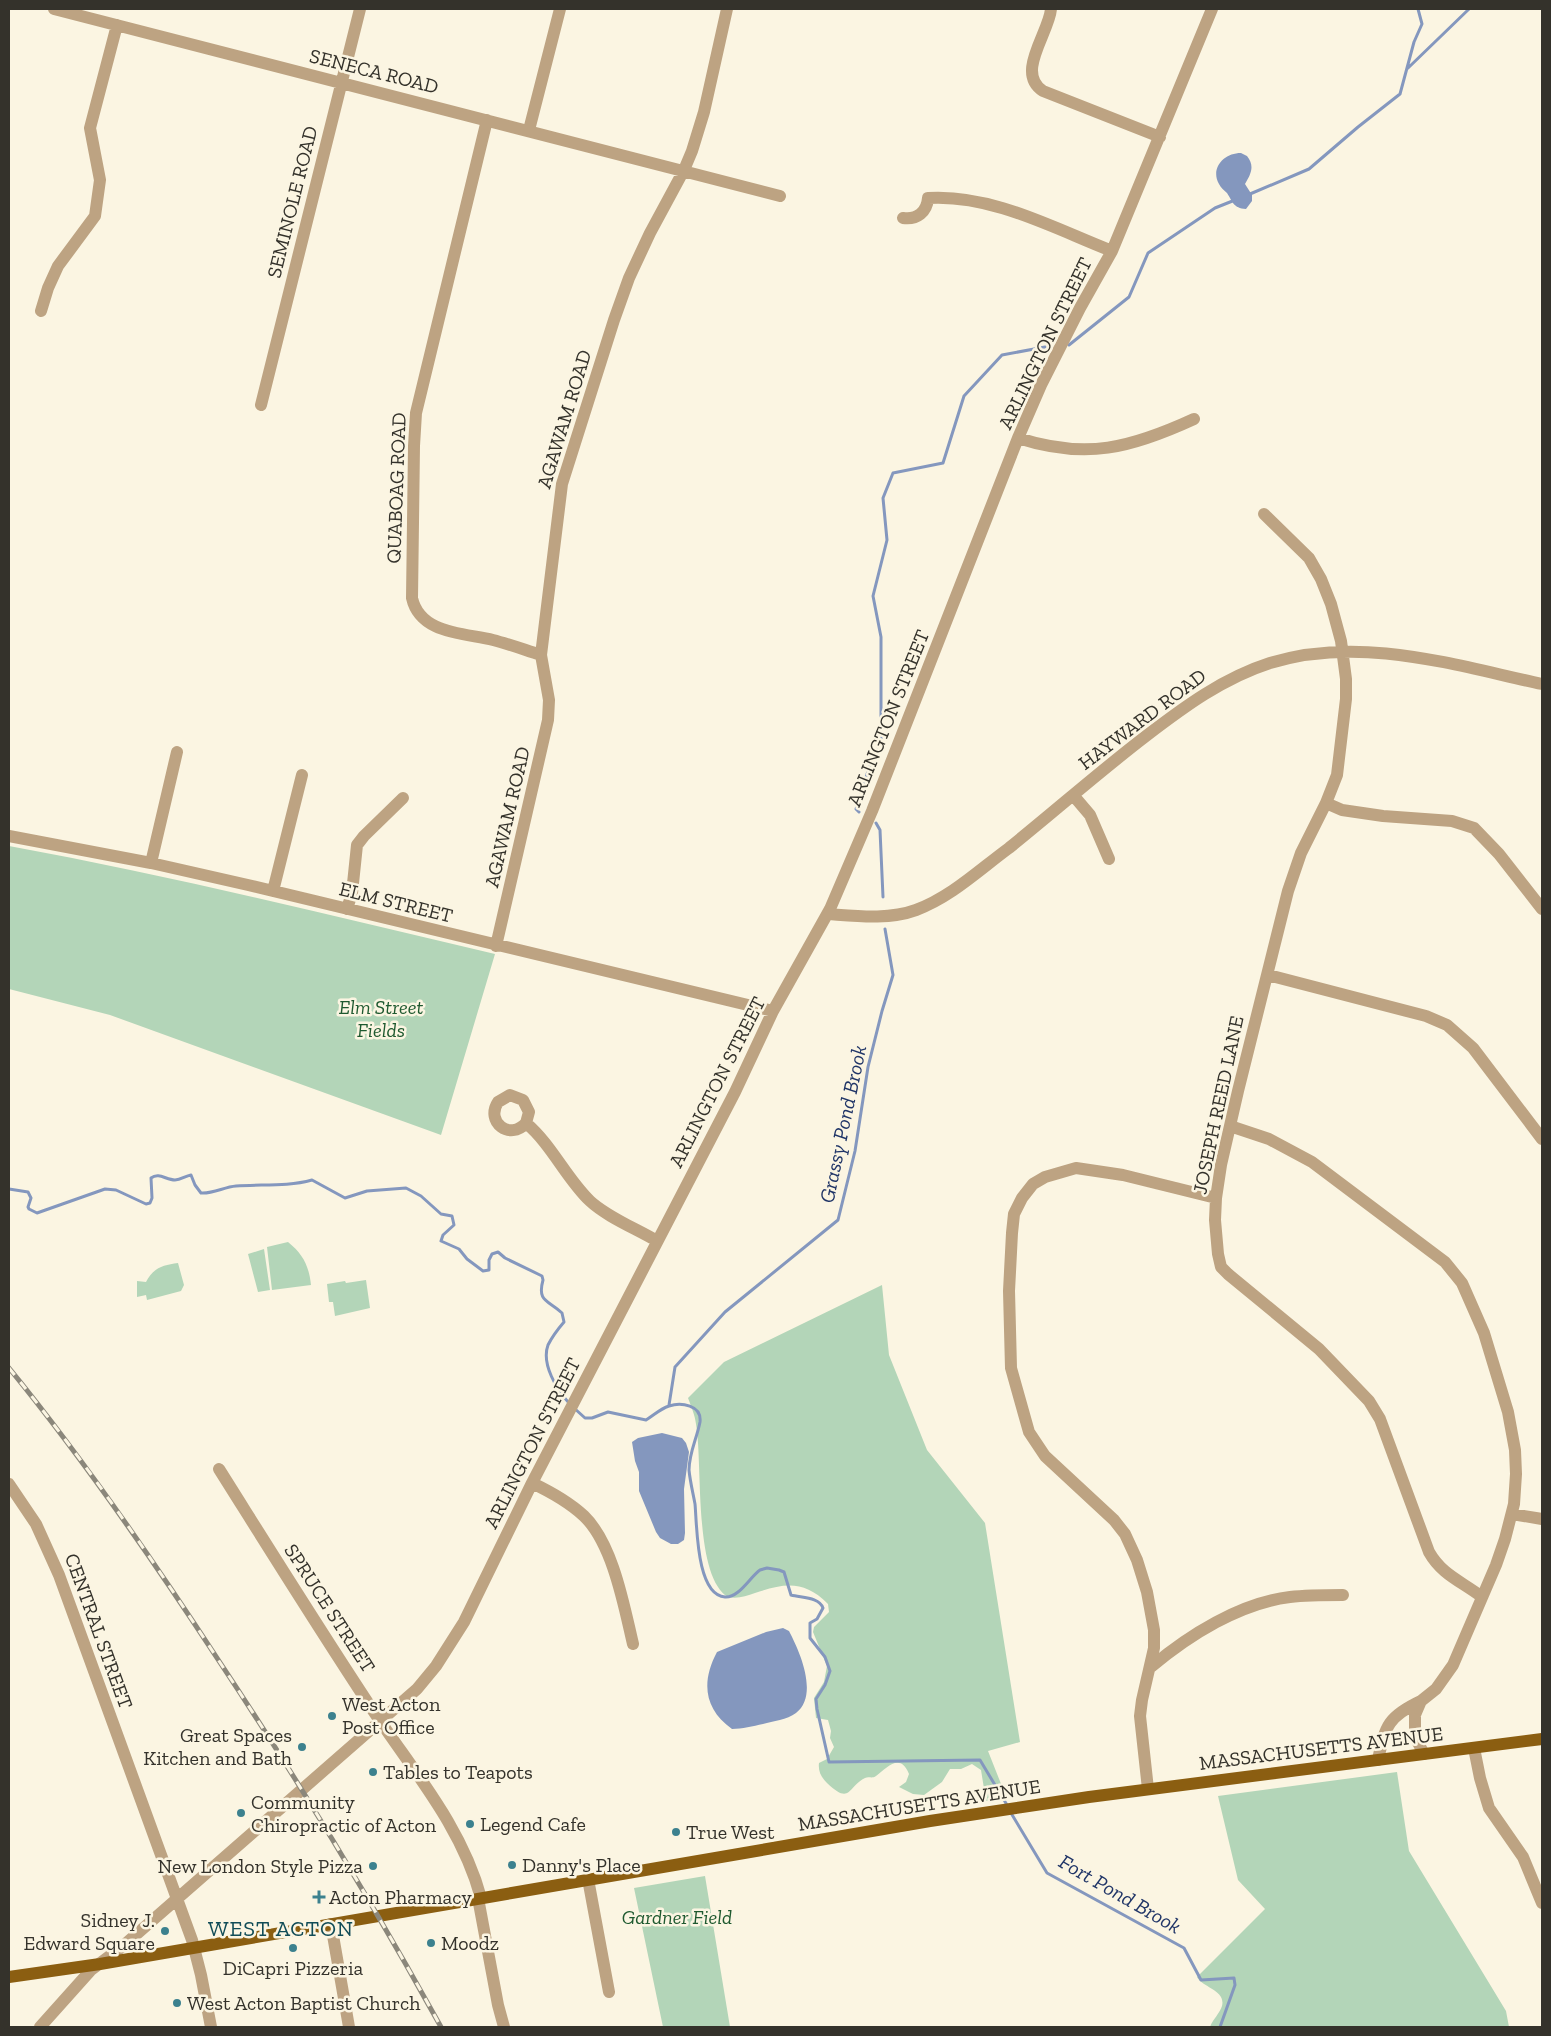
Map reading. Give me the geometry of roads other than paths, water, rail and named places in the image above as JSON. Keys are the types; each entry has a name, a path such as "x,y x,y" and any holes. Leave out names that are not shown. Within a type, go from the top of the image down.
{"main road":[{"name":"MASSACHUSETTS AVENUE","path":"9,1977 195,1948 588,1879 1000,1810 1542,1739"}],"street":[{"name":"SENECA ROAD","path":"54,9 780,196"},
{"name":"SEMINOLE ROAD","path":"261,404 360,9"},
{"path":"529,130 560,9"},
{"name":"AGAWAM ROAD","path":"496,946 548,720 549,700 541,656 559,498 566,469 629,278 692,151 704,112 727,9"},
{"path":"1051,9 1050,18 1032,64 1032,75 1035,85 1043,91 1160,137"},
{"name":"ARLINGTON STREET","path":"40,2027 85,1977 417,1689 452,1642 464,1622 532,1483 734,1092 773,1011 828,914 872,811 1018,438 1041,385 1071,325 1112,251 1212,9"},
{"path":"41,311 48,288 58,266 94,216 100,180 90,128 117,25"},
{"name":"QUABOAG ROAD","path":"487,120 416,413 412,598 414,606 421,616 437,627 452,632 494,640 541,656"},
{"path":"904,218 912,218 919,215 927,206 928,198 950,197 977,200 1003,208 1112,251"},
{"path":"1018,438 1051,448 1100,450 1138,441 1194,420"},
{"name":"JOSEPH REED LANE","path":"1264,514 1309,558 1321,579 1331,604 1343,651 1346,699 1337,775 1326,803 1301,853 1288,891 1230,1126 1216,1198 1215,1220 1218,1254 1221,1267 1319,1349 1369,1401 1380,1419 1399,1474 1429,1552 1436,1565 1444,1573 1482,1597"},
{"name":"HAYWARD ROAD","path":"828,914 872,916 915,910 951,892 1168,719 1218,685 1271,663 1343,651 1379,651 1466,666 1542,684"},
{"path":"150,863 178,752"},
{"path":"273,891 302,775"},
{"path":"1073,795 1090,815 1109,859"},
{"path":"347,909 352,893 357,845 403,798"},
{"path":"1326,803 1342,810 1382,816 1452,821 1474,828 1499,854 1542,909"},
{"name":"ELM STREET","path":"9,836 150,863 273,891 773,1011"},
{"path":"1268,975 1417,1014 1446,1025 1473,1048 1542,1139"},
{"path":"526,1123 544,1142 590,1201 657,1241"},
{"path":"1230,1126 1269,1138 1312,1162 1429,1248 1445,1262 1462,1283 1484,1333 1508,1412 1516,1474 1512,1514 1502,1548 1453,1665 1436,1689 1422,1700 1397,1714 1388,1725 1378,1760"},
{"path":"1148,1790 1140,1716 1154,1648 1151,1610 1137,1560 1125,1534 1114,1520 1045,1456 1029,1432 1011,1368 1009,1291 1014,1214 1022,1198 1033,1184 1045,1177 1076,1168 1123,1175 1216,1198"},
{"name":"SPRUCE STREET","path":"220,1469 381,1722 453,1828 469,1860 479,1898 498,2005 504,2027"},
{"path":"532,1483 570,1504 585,1517 600,1538 610,1562 633,1644"},
{"name":"CENTRAL STREET","path":"9,1484 36,1524 52,1558 195,1948 211,2027"},
{"path":"1512,1514 1542,1519"},
{"path":"1151,1666 1194,1636 1240,1610 1288,1597 1343,1595"},
{"path":"1422,1700 1415,1714 1415,1737 1424,1754"},
{"path":"1474,1748 1489,1808 1523,1857 1541,1899"},
{"path":"588,1879 609,1992"},
{"path":"330,1924 349,2027"}],"water":[{"path":"1241,153 1247,156 1251,163 1250,173 1245,184 1252,195 1252,201 1246,209 1234,204 1220,185 1216,172 1224,159"},
{"path":"662,1433 682,1438 689,1452 684,1489 685,1533 684,1540 678,1544 671,1544 660,1538 639,1491 639,1472 632,1442 638,1438"},
{"path":"783,1628 789,1631 802,1661 807,1685 803,1705 796,1713 784,1719 732,1729 716,1713 708,1694 709,1674 717,1652 766,1632"}],"waterway":[{"name":"Grassy Pond Brook","path":"1250,194 1309,169 1400,94 1414,42 1422,24 1418,9"},
{"path":"1408,68 1469,9"},
{"name":"Grassy Pond Brook","path":"1069,345 1129,297 1148,253 1215,208 1235,200"},
{"name":"Grassy Pond Brook","path":"859,812 856,809 869,768 881,741 881,637 873,596 887,540 883,498 893,473 943,463 964,396 1002,355 1045,347"},
{"name":"Grassy Pond Brook","path":"876,823 880,830 883,897"},
{"name":"Grassy Pond Brook","path":"669,1405 675,1367 725,1312 838,1220 855,1151 868,1067 893,975 885,929"},
{"name":"Fort Pond Brook","path":"9,1189 28,1192 31,1198 28,1207 37,1213 105,1189 116,1190 146,1204 150,1203 152,1198 151,1178 154,1176 175,1180 191,1175 201,1193 236,1186 284,1184 312,1180 345,1198 367,1191 406,1188 421,1196 441,1214 452,1216 454,1225 443,1235 441,1241 459,1249 467,1259 483,1271 489,1270 489,1260 492,1254 498,1252 505,1258 542,1276 541,1293 548,1303 562,1313 564,1322 548,1345 546,1352 548,1368 555,1384 569,1403"},
{"name":"Fort Pond Brook","path":"574,1408 585,1418 592,1418 608,1412 646,1420 669,1406 679,1404 690,1406 698,1412 700,1422 690,1458 689,1470 703,1572 708,1584 715,1593 725,1597 740,1591 760,1570 767,1568 779,1570 784,1572 791,1595 810,1598 821,1604 823,1608 817,1619 810,1623 810,1638 825,1657 830,1671 825,1685 816,1699 829,1762 980,1760 1007,1805"},
{"name":"Fort Pond Brook","path":"1011,1813 1047,1873 1184,1948 1201,1980 1234,1978 1235,1985 1220,2027"}],"railway":[{"path":"9,1368 118,1511 248,1706 334,1842 441,2027"}],"place":[{"name":"West Acton Post Office","path":"332,1716"},
{"name":"Great Spaces Kitchen and Bath","path":"302,1747"},
{"name":"Tables to Teapots","path":"373,1772"},
{"name":"Community Chiropractic of Acton","path":"241,1813"},
{"name":"Legend Cafe","path":"470,1824"},
{"name":"True West","path":"676,1832"},
{"name":"Danny's Place","path":"512,1865"},
{"name":"New London Style Pizza","path":"373,1866"},
{"name":"Acton Pharmacy","path":"319,1897"},
{"name":"Sidney J. Edward Square","path":"165,1931"},
{"name":"Moodz","path":"431,1943"},
{"name":"DiCapri Pizzeria","path":"293,1948"},
{"name":"West Acton Baptist Church","path":"177,2003"}],"district":[{"name":"WEST ACTON","path":"281,1928"}],"park label":[{"name":"Elm Street Fields","path":"381,1018"},
{"name":"Gardner Field","path":"677,1917"}]}
